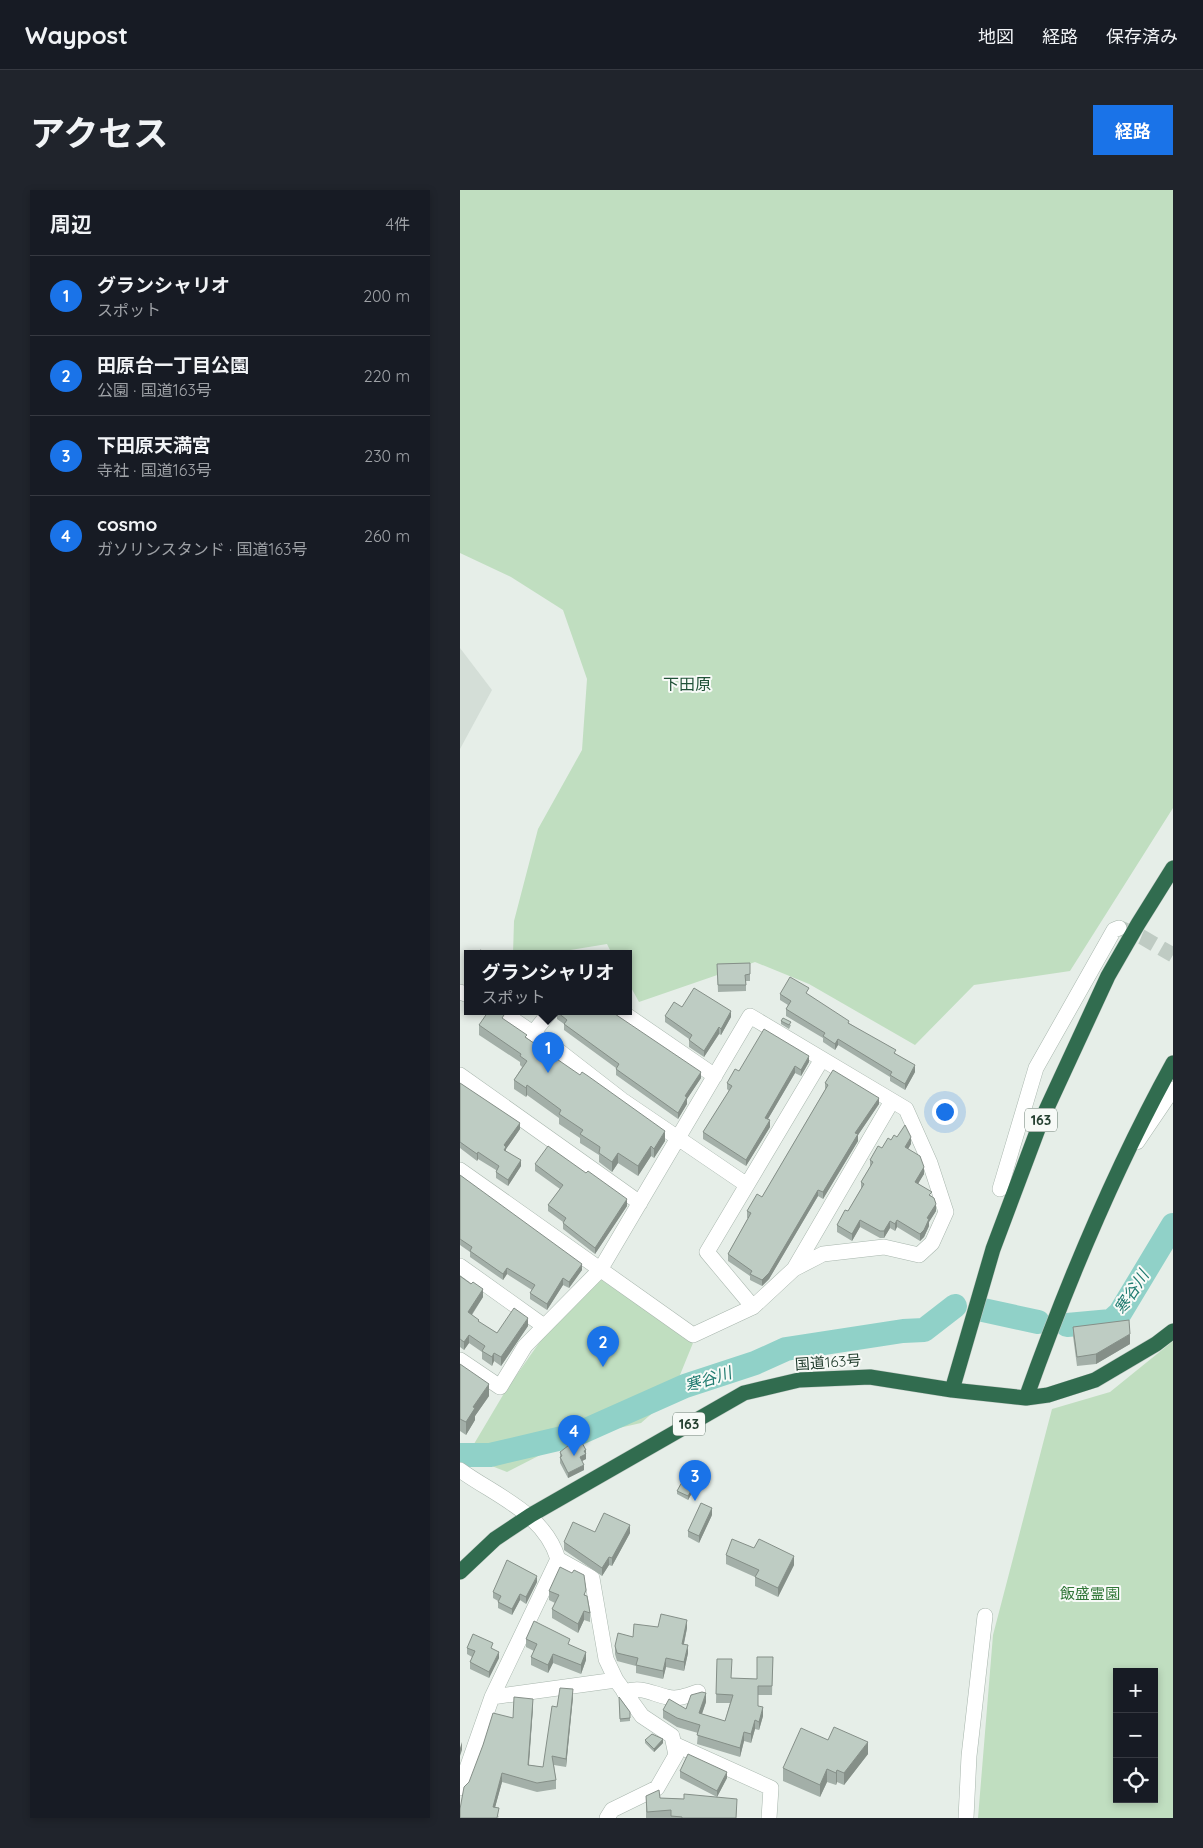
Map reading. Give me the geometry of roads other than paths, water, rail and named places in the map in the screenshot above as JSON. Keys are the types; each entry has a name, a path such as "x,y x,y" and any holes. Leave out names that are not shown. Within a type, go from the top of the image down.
{"highway":[{"name":"163","path":"952,1390 994,1249 1041,1120 1108,976 1173,868"},
{"path":"1026,1398 1055,1317 1118,1169 1173,1063"},
{"name":"国道163号","path":"460,1572 495,1539 530,1515 744,1393 799,1380 870,1377 952,1390 1026,1398 1048,1395 1095,1380 1156,1344 1173,1331"}],"street":[{"path":"1000,1189 1020,1115 1036,1068 1114,930 1119,928"},
{"path":"506,1015 622,1100 747,1185"},
{"path":"533,1033 548,1015"},
{"path":"626,1015 716,1076"},
{"path":"460,1170 600,1270 693,1335 753,1307 794,1269 824,1254 884,1247 919,1255 932,1243 946,1212 930,1162 906,1109 750,1016 600,1270 525,1346 500,1387 460,1360"},
{"path":"753,1307 707,1252 822,1059"},
{"path":"460,1075 640,1203"},
{"path":"1118,1169 1173,1089"},
{"path":"794,1269 892,1100"},
{"path":"1020,1115 1041,1120"},
{"path":"460,1266 544,1326"},
{"path":"460,1470 467,1481 530,1515 554,1546 558,1559 492,1697 460,1788"},
{"path":"558,1559 592,1578 606,1659 620,1686 642,1716 672,1736 674,1744 676,1755 657,1788 612,1810 608,1818"},
{"path":"966,1818 969,1756 985,1616"},
{"path":"492,1697 620,1686 642,1689 674,1698 698,1692"},
{"path":"674,1744 771,1788 769,1818"}],"waterway":[{"name":"寒谷川","path":"1067,1325 1111,1321 1120,1313 1173,1225"},
{"name":"寒谷川","path":"460,1455 490,1455 575,1435 685,1386 755,1363 786,1349 903,1331 924,1330 955,1306"},
{"name":"寒谷川","path":"983,1310 1038,1322"}],"tunnel":[{"path":"1120,928 1142,937 1173,955"}],"place":[{"name":"グランシャリオ","path":"548,1073"},
{"name":"田原台一丁目公園","path":"603,1367"},
{"name":"cosmo","path":"574,1456"},
{"name":"下田原天満宮","path":"695,1501"}],"district":[{"name":"下田原","path":"687,684"}],"park label":[{"name":"飯盛霊園","path":"1090,1593"}]}
